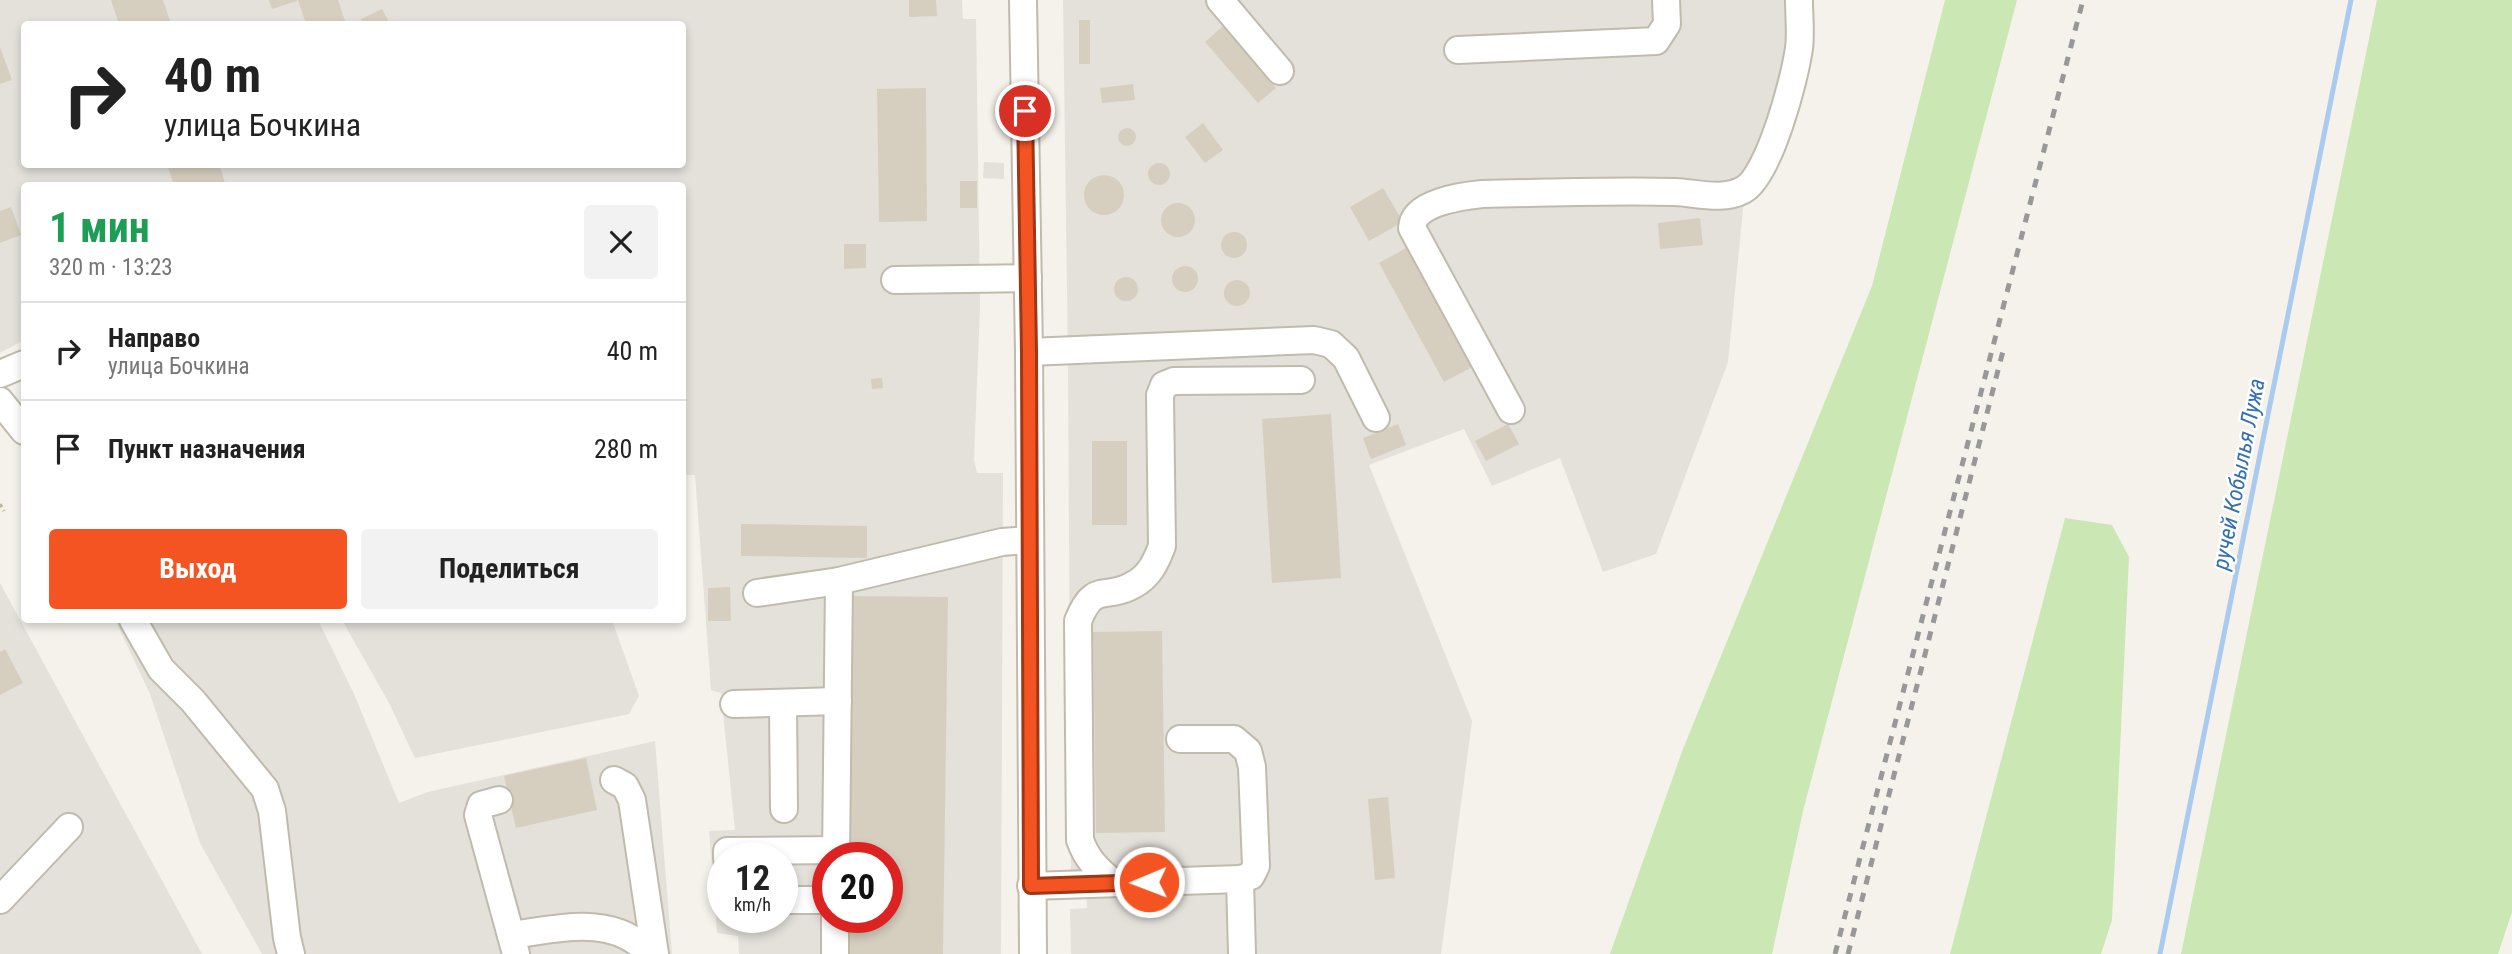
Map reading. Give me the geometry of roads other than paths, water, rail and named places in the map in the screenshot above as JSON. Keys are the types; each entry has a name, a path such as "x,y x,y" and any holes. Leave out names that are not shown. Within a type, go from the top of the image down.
{"street":[{"path":"1024,0 1033,954"},
{"path":"1220,0 1280,71"},
{"path":"1458,50 1656,41 1667,24 1666,0"},
{"path":"1511,410 1412,228 1419,212 1463,195 1675,192 1732,195 1745,190 1762,170 1785,108 1799,48 1799,0"},
{"path":"895,280 1028,278"},
{"path":"1029,352 1314,340 1331,344 1346,358 1376,418"},
{"path":"0,374 21,365"},
{"path":"1114,883 1089,861 1080,840 1078,621 1085,604 1097,594 1133,586 1154,567 1162,546 1160,396 1164,386 1174,381 1301,380"},
{"path":"0,401 21,427"},
{"path":"757,593 839,581 1002,541 1029,540"},
{"path":"836,842 839,581"},
{"path":"135,623 161,669 193,701 265,789 272,811 291,954"},
{"path":"734,704 838,701"},
{"path":"783,703 784,809"},
{"path":"1031,886 1240,879 1251,876 1256,866 1254,780 1248,751 1234,739 1180,739"},
{"path":"614,780 625,786 632,800 653,954"},
{"path":"499,800 481,805 478,815 514,945 596,926 619,931 653,954"},
{"path":"0,900 69,827"},
{"path":"1240,879 1242,954"},
{"path":"835,933 835,954"}],"waterway":[{"name":"ручей Кобылья Лужа","path":"2160,954 2351,0"}],"railway":[{"path":"1835,954 2083,0"},
{"path":"1848,954 2004,347"}]}
